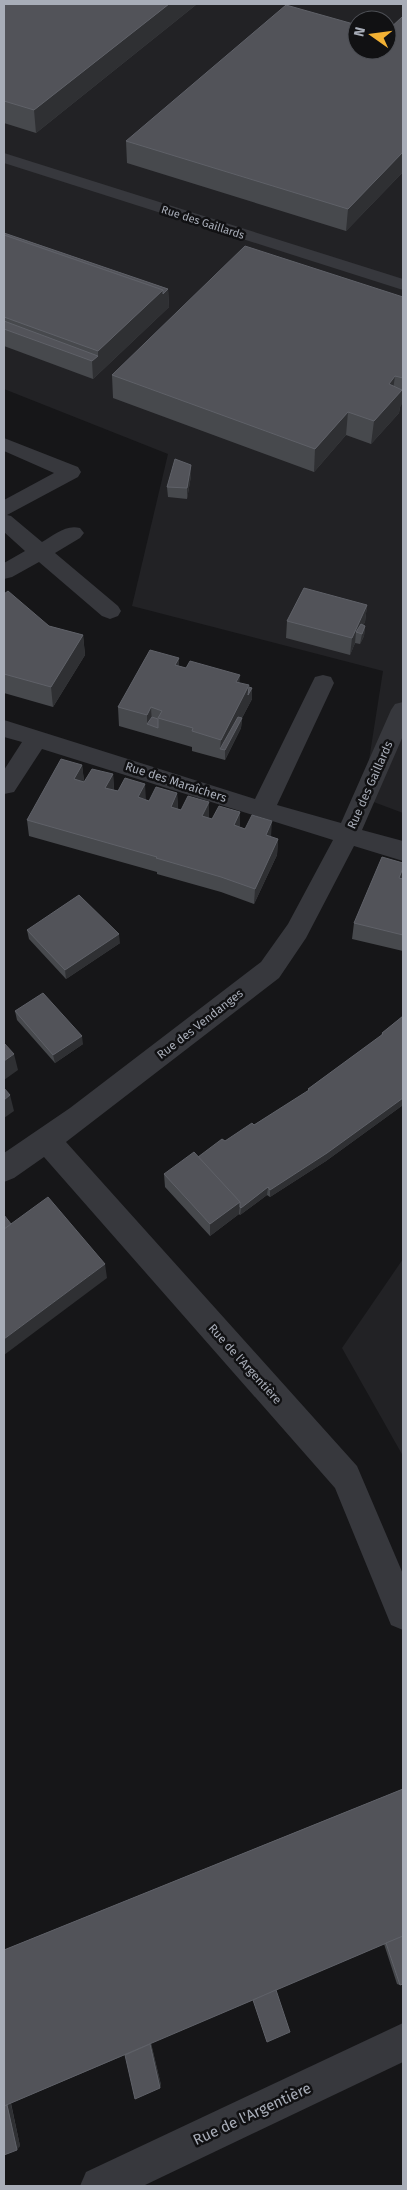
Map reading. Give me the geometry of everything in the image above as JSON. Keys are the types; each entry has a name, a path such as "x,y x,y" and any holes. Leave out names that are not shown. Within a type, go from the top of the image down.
{"street":[{"name":"Rue des Gaillards","path":"4,158 403,285"},
{"path":"4,444 71,472 4,508"},
{"path":"4,521 38,552 110,611"},
{"path":"4,572 73,533"},
{"path":"262,810 323,683"},
{"name":"Rue des Gaillards","path":"403,710 348,834 403,851"},
{"name":"Rue des Maraîchers","path":"4,728 262,810 348,834"},
{"path":"4,785 6,786 38,738"},
{"name":"Rue des Vendanges","path":"4,1169 80,1117 270,970 296,931 348,834"},
{"name":"Rue de l'Argentière","path":"46,1140 346,1477 403,1613"},
{"name":"Rue de l'Argentière","path":"100,2186 403,2042"}],"shaded area":[{"path":"4,4 403,4 403,813 363,798 383,671 132,606 168,454 4,389"},
{"path":"403,1259 403,1456 342,1348"}],"building":[{"path":"4,4 169,4 34,110 4,101"},
{"path":"286,5 347,22 347,60 397,60 397,22 403,17 403,152 348,209 126,141"},
{"path":"4,233 168,289 163,294 163,290 4,235"},
{"path":"4,235 163,290 98,351 4,317"},
{"path":"245,246 403,297 403,378 395,376 389,384 402,390 374,421 348,412 315,449 112,375"},
{"path":"4,321 98,356 92,361 4,329"},
{"path":"175,459 191,465 187,488 167,487"},
{"path":"304,588 367,605 352,638 287,621"},
{"path":"8,591 49,626 83,635 51,687 4,674 4,594"},
{"path":"361,624 365,626 362,634 356,632"},
{"path":"150,650 179,658 175,665 186,668 190,661 240,675 236,682 249,685 221,740 192,731 193,728 158,718 162,711 151,707 147,715 118,707"},
{"path":"152,717 158,719 158,728 147,724"},
{"path":"238,717 242,718 225,750 220,749"},
{"path":"61,759 82,765 74,779 84,782 92,769 113,774 105,788 118,791 125,778 145,784 138,797 149,801 156,787 177,793 171,807 181,810 188,796 209,802 202,816 212,819 219,806 240,812 234,825 245,829 252,815 272,821 266,835 278,839 255,889 157,857 27,820"},
{"path":"382,857 403,863 399,878 403,879 403,935 354,923"},
{"path":"79,895 119,934 65,970 27,930"},
{"path":"43,993 82,1036 53,1055 15,1011"},
{"path":"403,1016 403,1098 327,1153 270,1190 268,1187 241,1208 240,1202 198,1157 222,1139 225,1141 252,1123 254,1125 309,1090 383,1034"},
{"path":"4,1043 14,1054 4,1061"},
{"path":"4,1088 10,1095 4,1100"},
{"path":"194,1152 240,1202 210,1224 164,1174"},
{"path":"48,1197 105,1264 4,1339 4,1229"},
{"path":"4,1215 11,1224 4,1229"},
{"path":"403,1789 403,1936 4,2106 4,1950"},
{"path":"403,1936 403,1984 400,1985 386,1943"},
{"path":"276,1990 290,2032 267,2042 253,2000"},
{"path":"150,2044 160,2088 135,2099 125,2055"},
{"path":"7,2105 17,2150 4,2155 4,2106"}]}
